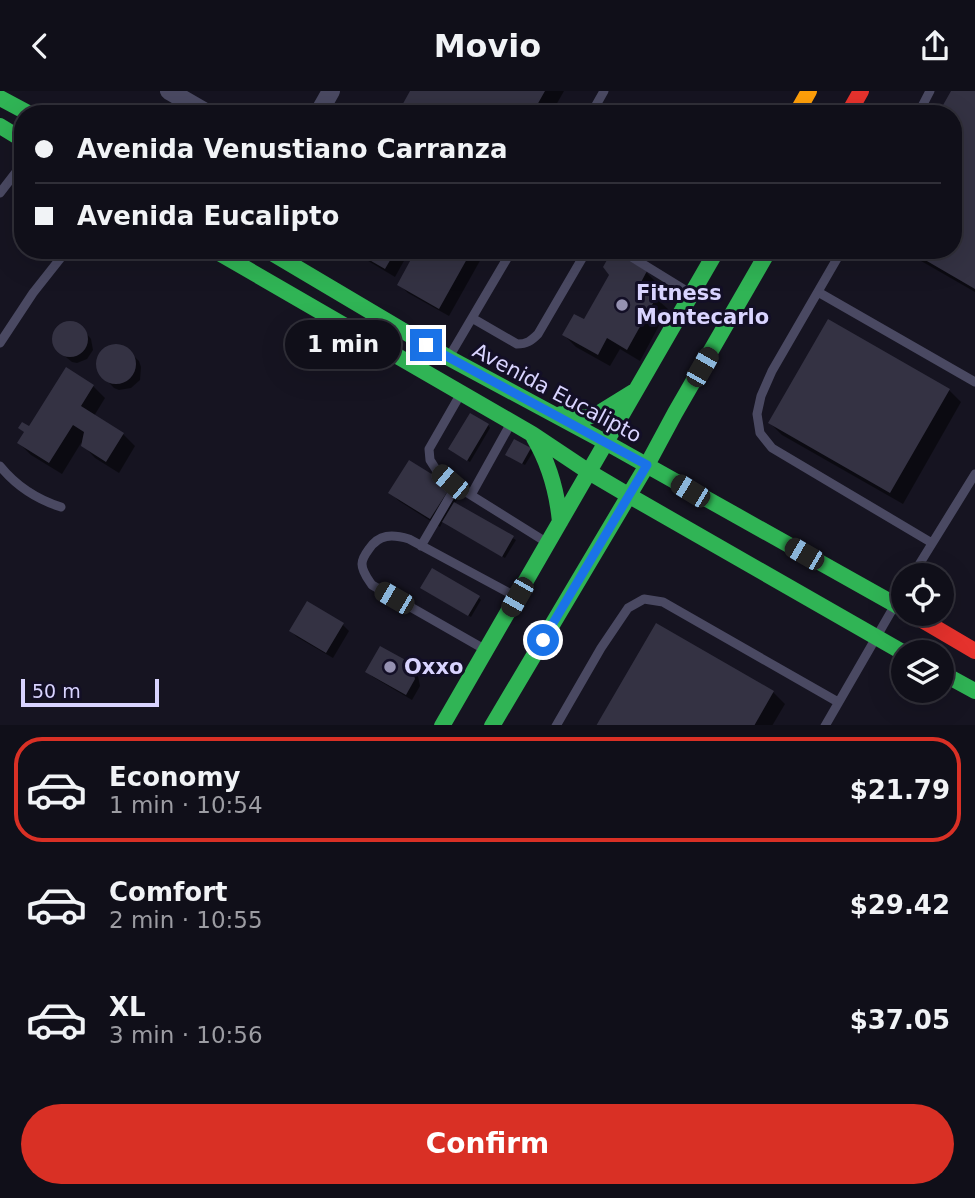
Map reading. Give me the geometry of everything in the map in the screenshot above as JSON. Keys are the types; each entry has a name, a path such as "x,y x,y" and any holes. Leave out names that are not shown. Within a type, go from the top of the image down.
{"street":[{"path":"169,91 193,105"},
{"path":"230,259 532,434 628,495 891,646"},
{"name":"Avenida Eucalipto","path":"282,259 449,358 891,597"},
{"path":"443,725 712,259"},
{"path":"493,725 647,465 764,259"},
{"path":"552,412 585,418 599,413 637,390"},
{"path":"532,434 547,458 554,476 561,522"},
{"path":"932,626 975,651"},
{"path":"954,680 975,691"}],"lane":[{"path":"0,193 14,175"},
{"path":"0,343 33,293 60,259"},
{"path":"435,378 507,259"},
{"path":"472,319 509,341 525,344 538,334 582,259"},
{"path":"635,259 692,294"},
{"path":"837,259 772,371 761,396 757,414 760,433 772,448 932,543"},
{"path":"818,292 975,383"},
{"path":"461,393 429,449 430,460 437,471 456,486 548,543"},
{"path":"471,495 511,422"},
{"path":"0,466 21,487 41,501 61,507"},
{"path":"920,563 975,474"},
{"path":"421,546 456,486"},
{"path":"486,650 372,585 364,573 362,563 366,551 377,539 386,535 397,535 517,597"},
{"path":"557,725 612,630 628,608 644,599 663,602 838,702"},
{"path":"826,725 875,637 891,615"}],"building":[{"path":"410,91 545,91 537,105 402,105"},
{"path":"951,91 975,91 975,289 923,259 962,259 962,105 943,105"},
{"path":"368,259 391,259 385,269"},
{"path":"411,259 467,259 439,309 397,285"},
{"name":"Fitness Montecarlo","path":"608,259 626,259 647,271 639,286 657,296 627,350 607,338 598,355 562,335 574,314 584,319 609,275 603,267"},
{"path":"828,319 950,389 890,493 768,423"},
{"path":"70,321 83,326 88,339 83,352 70,357 57,352 52,339 57,326"},
{"path":"116,344 124,345 130,350 135,356 135,372 130,378 124,383 116,384 108,383 102,378 97,372 96,364 97,356 102,350 108,345"},
{"path":"66,367 94,385 81,406 124,433 106,462 81,446 84,432 73,425 49,463 17,443 24,432 18,428 22,422 29,426"},
{"path":"470,413 489,424 467,461 448,449"},
{"path":"514,439 531,448 522,464 505,455"},
{"path":"409,460 451,486 430,519 388,493"},
{"path":"454,502 514,536 502,557 442,522"},
{"path":"432,568 480,596 468,616 420,588"},
{"path":"307,601 344,623 326,653 289,631"},
{"path":"656,623 774,691 755,725 597,725"},
{"name":"Oxxo","path":"380,646 411,663 415,679 406,695 365,672"}],"traffic: fast":[{"path":"0,98 14,105"},
{"path":"0,126 14,135"},
{"path":"230,259 532,434 628,495 891,646"},
{"path":"282,259 449,358 891,602"},
{"path":"443,725 712,259"},
{"path":"493,725 647,465 764,259"},
{"path":"561,414 585,418 599,413 633,392"},
{"path":"534,438 552,479 560,522"},
{"path":"954,680 975,691"}],"traffic: slow":[{"path":"801,105 809,91"}],"traffic: jam":[{"path":"853,105 861,91"},
{"path":"932,626 975,651"}],"place":[{"name":"Fitness Montecarlo","path":"622,305"},
{"name":"Oxxo","path":"390,667"}],"route":[{"path":"426,345 647,465 543,640"}]}
